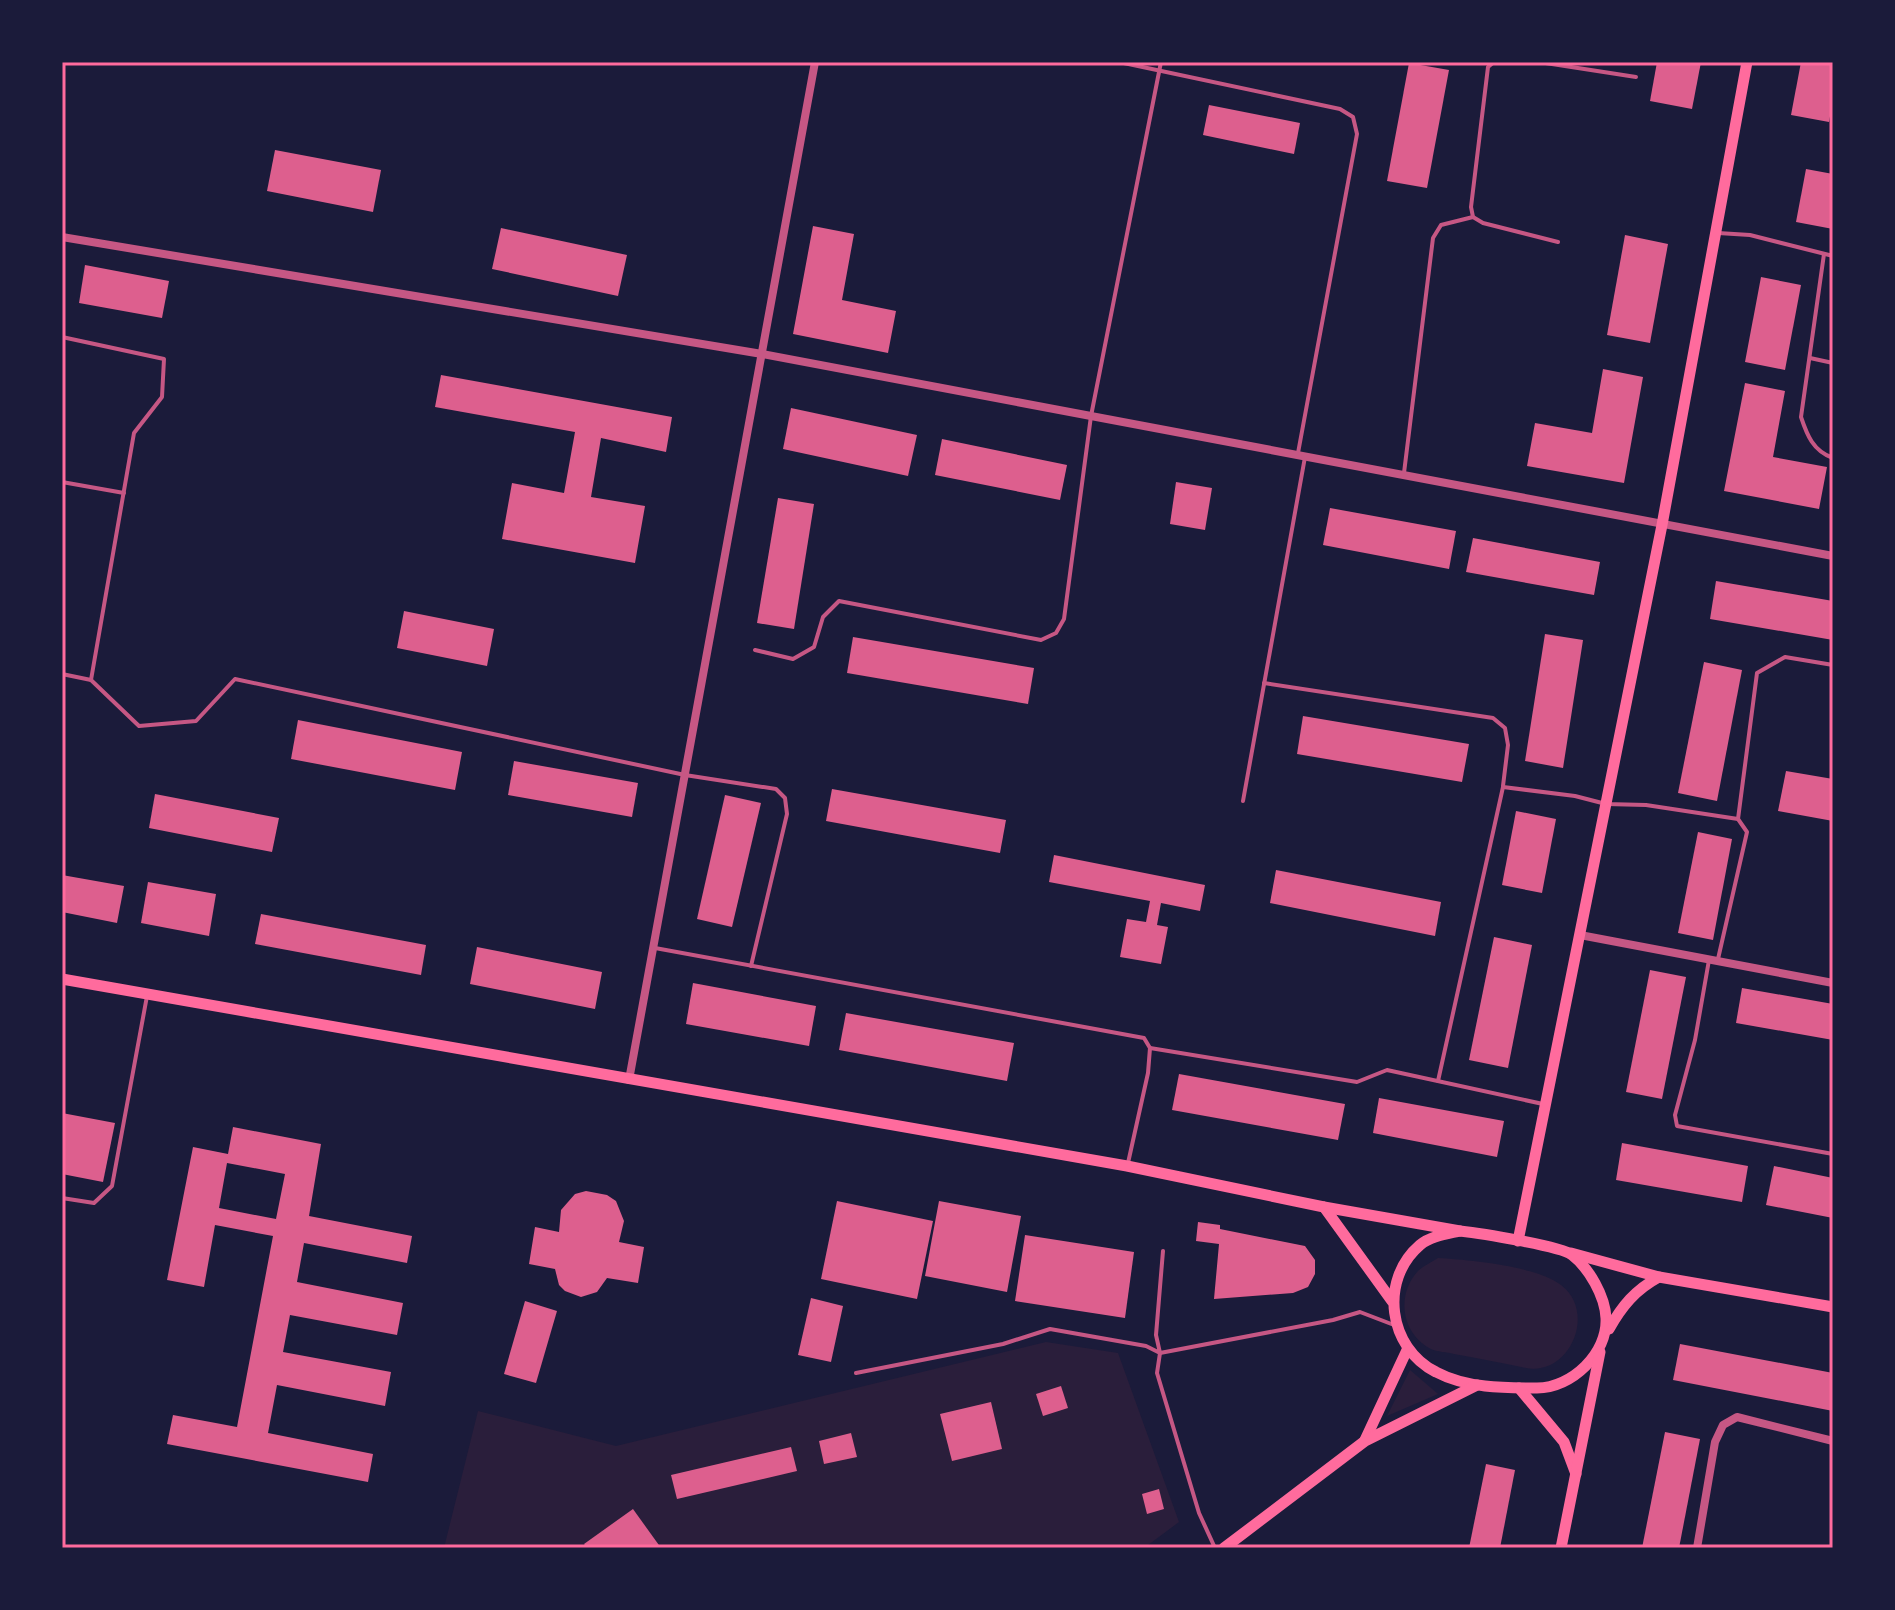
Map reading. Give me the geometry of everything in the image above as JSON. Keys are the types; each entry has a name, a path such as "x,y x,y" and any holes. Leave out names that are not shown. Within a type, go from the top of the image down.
{"main road":[{"path":"1518,1241 1662,525 1747,62"},
{"path":"62,979 1127,1166 1324,1207 1518,1241 1659,1277 1833,1307"},
{"path":"1324,1207 1392,1301 1397,1327 1407,1350 1433,1371 1453,1380 1519,1388 1543,1388 1566,1380 1584,1369 1620,1309 1639,1288 1659,1277"},
{"path":"1392,1301 1404,1264 1421,1244 1439,1235 1460,1231"},
{"path":"1561,1548 1607,1319 1603,1300 1589,1273 1571,1253"},
{"path":"1365,1441 1407,1350"},
{"path":"1224,1548 1365,1441 1478,1385"},
{"path":"1519,1388 1564,1442 1576,1474"}],"street":[{"path":"629,1080 815,62"},
{"path":"62,237 762,354 1833,556"},
{"path":"1580,935 1833,983"},
{"path":"1697,1548 1715,1442 1723,1425 1737,1417 1833,1441"}],"lane":[{"path":"1119,62 1340,109 1353,117 1357,134 1243,801"},
{"path":"755,650 793,659 814,647 823,617 839,601 1041,640 1056,633 1064,619 1091,416 1161,62"},
{"path":"1473,217 1471,207 1488,67 1494,62"},
{"path":"1539,62 1636,77"},
{"path":"1403,476 1433,238 1441,225 1473,217 1483,223 1558,242"},
{"path":"1716,233 1750,235 1833,256"},
{"path":"1824,254 1801,417 1809,441 1833,458"},
{"path":"62,337 164,359 162,397 134,433 91,680"},
{"path":"1810,358 1833,363"},
{"path":"62,482 124,493"},
{"path":"1833,665 1785,657 1757,673 1738,819 1747,832 1675,1115 1677,1126 1833,1154"},
{"path":"62,674 91,680 139,726 196,721 235,679 685,775 776,789 785,798 787,814 751,966"},
{"path":"1264,683 1493,718 1505,728 1508,745 1503,787 1438,1081"},
{"path":"1503,787 1575,796 1606,804 1646,805 1738,819"},
{"path":"653,948 1139,1036 1148,1042 1150,1048 1148,1073 1127,1166"},
{"path":"62,1198 94,1203 112,1186 148,994"},
{"path":"1150,1048 1357,1082 1387,1070 1545,1105"},
{"path":"1163,1251 1156,1335 1160,1353 1157,1373 1199,1513 1215,1548"},
{"path":"856,1373 1003,1344 1050,1329 1146,1346 1160,1353 1333,1320 1360,1312 1397,1327"}],"shaded area":[{"path":"1438,1258 1520,1269 1550,1278 1561,1285 1572,1297 1577,1310 1574,1340 1566,1352 1542,1368 1526,1368 1436,1351 1421,1342 1408,1324 1405,1313 1407,1291 1418,1271"},
{"path":"1046,1342 1118,1353 1179,1522 1144,1548 444,1548 478,1411 616,1446"},
{"path":"1410,1370 1438,1394 1387,1416"}],"building":[{"path":"1657,62 1701,62 1692,109 1650,101"},
{"path":"1801,62 1833,62 1833,99 1829,122 1791,115"},
{"path":"1409,63 1449,70 1427,188 1387,181"},
{"path":"1209,105 1300,123 1294,154 1203,135"},
{"path":"275,150 381,170 373,212 267,191"},
{"path":"1806,169 1833,174 1833,229 1796,222"},
{"path":"813,226 854,234 842,300 896,311 888,353 793,334"},
{"path":"501,228 627,255 618,296 492,269"},
{"path":"1625,235 1668,244 1650,343 1607,335"},
{"path":"85,265 169,281 162,318 79,303"},
{"path":"1761,277 1801,285 1785,370 1745,362"},
{"path":"1603,369 1643,377 1624,483 1527,466 1535,423 1592,433"},
{"path":"441,375 672,417 666,452 601,438 591,497 645,506 635,563 502,539 512,483 564,493 575,432 435,407"},
{"path":"1745,383 1785,391 1773,457 1827,467 1819,509 1724,491"},
{"path":"791,408 917,435 908,476 783,449"},
{"path":"942,439 1067,465 1060,500 935,475"},
{"path":"1176,482 1212,488 1205,530 1170,524"},
{"path":"778,498 814,504 794,629 757,623"},
{"path":"1330,508 1456,531 1449,569 1323,545"},
{"path":"1473,538 1600,562 1594,595 1466,572"},
{"path":"1716,581 1833,601 1833,640 1710,619"},
{"path":"404,611 494,629 487,666 397,648"},
{"path":"1545,634 1583,640 1563,768 1525,761"},
{"path":"853,637 1034,668 1028,704 847,673"},
{"path":"1704,662 1742,670 1717,801 1678,793"},
{"path":"1303,716 1469,744 1462,782 1297,754"},
{"path":"298,720 462,752 455,790 291,759"},
{"path":"514,761 638,783 632,817 508,795"},
{"path":"1786,771 1833,779 1833,821 1778,811"},
{"path":"832,789 1006,820 1000,853 826,821"},
{"path":"155,794 279,818 272,852 149,828"},
{"path":"725,795 761,803 732,927 697,919"},
{"path":"1516,811 1556,819 1542,893 1502,885"},
{"path":"1698,832 1732,839 1713,940 1678,933"},
{"path":"1054,855 1205,885 1200,911 1161,903 1157,925 1168,927 1161,964 1120,957 1127,919 1146,922 1150,901 1049,882"},
{"path":"1276,870 1441,902 1435,936 1270,903"},
{"path":"62,875 124,886 117,923 62,912"},
{"path":"148,882 216,894 209,936 141,923"},
{"path":"261,914 426,945 421,975 255,944"},
{"path":"1494,937 1532,945 1508,1068 1469,1060"},
{"path":"477,947 602,972 595,1009 470,984"},
{"path":"1650,970 1686,977 1662,1099 1626,1092"},
{"path":"693,983 816,1006 809,1046 686,1024"},
{"path":"1742,988 1833,1004 1833,1040 1736,1023"},
{"path":"846,1013 1014,1043 1007,1081 839,1050"},
{"path":"1179,1074 1345,1104 1338,1140 1172,1110"},
{"path":"1379,1098 1504,1121 1497,1157 1373,1133"},
{"path":"62,1113 115,1123 103,1182 62,1174"},
{"path":"233,1127 321,1144 309,1216 412,1236 407,1263 304,1243 297,1282 403,1303 397,1335 290,1315 283,1352 391,1372 385,1406 277,1385 268,1433 373,1454 368,1482 167,1444 173,1415 237,1427 273,1236 215,1225 204,1287 167,1280 193,1147 228,1154","holes":["227,1163 285,1174 276,1219 219,1208"]},
{"path":"1622,1143 1748,1166 1742,1202 1616,1180"},
{"path":"1774,1166 1833,1178 1833,1218 1766,1205"},
{"path":"586,1191 607,1195 616,1201 624,1221 619,1242 644,1247 638,1283 607,1278 597,1292 581,1297 559,1285 555,1269 529,1264 535,1227 559,1232 561,1210 575,1194"},
{"path":"837,1201 933,1221 917,1299 821,1279"},
{"path":"939,1201 1021,1216 1007,1292 925,1276"},
{"path":"1198,1222 1305,1246 1315,1260 1315,1274 1308,1287 1293,1293 1214,1299 1219,1244 1196,1241"},
{"path":"1025,1235 1134,1252 1125,1318 1015,1301"},
{"path":"811,1298 843,1306 831,1362 798,1355"},
{"path":"525,1301 557,1311 536,1383 504,1374"},
{"path":"1680,1344 1833,1373 1833,1411 1673,1380"},
{"path":"1061,1386 1068,1408 1043,1416 1036,1394"},
{"path":"991,1402 1002,1449 952,1461 940,1414"},
{"path":"1665,1432 1700,1439 1679,1548 1642,1548"},
{"path":"851,1433 857,1457 824,1464 819,1441"},
{"path":"791,1447 797,1471 677,1499 671,1475"},
{"path":"1486,1464 1515,1470 1500,1548 1469,1548"},
{"path":"1159,1489 1164,1509 1147,1514 1142,1494"},
{"path":"633,1509 661,1548 587,1548 584,1544"}]}
